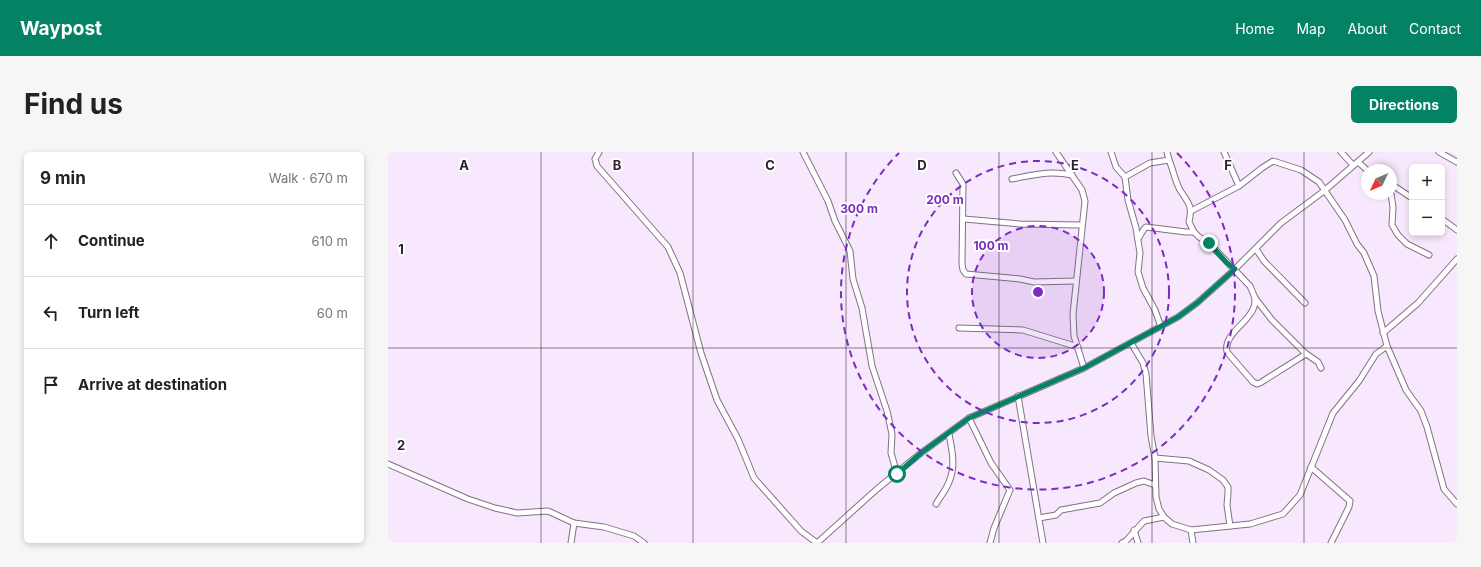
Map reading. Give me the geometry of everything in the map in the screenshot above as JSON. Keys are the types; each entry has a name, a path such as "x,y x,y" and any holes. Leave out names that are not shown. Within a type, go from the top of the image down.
{"street":[{"path":"599,152 595,159 597,166 668,247 680,273 701,353 717,400 738,439 754,478 801,531 817,543 921,453 969,418 1084,368 1178,317 1197,303 1235,269 1256,249 1266,236 1281,223 1324,191 1369,152"},
{"path":"803,152 828,201 835,221 850,251 853,279 862,308 872,366 887,411 892,434 891,453 897,474"},
{"path":"1056,152 1082,190 1085,201 1081,225 1073,314 1074,336 1084,368"},
{"path":"1112,152 1116,167 1125,177 1127,194 1140,253 1138,272 1143,288 1155,310 1161,327"},
{"path":"1167,152 1180,189 1186,197 1191,211 1189,222 1194,232 1198,237 1209,243 1227,263 1235,269 1250,286 1255,298 1272,320 1306,354 1318,362 1321,368"},
{"path":"1224,152 1239,186"},
{"path":"1341,152 1361,167"},
{"path":"1439,152 1457,162"},
{"path":"1125,177 1150,163 1169,160"},
{"path":"1191,211 1239,186 1273,161 1301,170 1319,182 1345,220 1357,244 1371,266 1374,276 1378,311 1387,346 1406,390 1420,411 1427,428 1444,489 1457,504"},
{"path":"1012,179 1048,172 1059,172 1072,175"},
{"path":"956,173 964,184 962,264 963,270 966,274 1020,279 1034,282 1076,281"},
{"path":"1397,188 1409,196"},
{"path":"1392,200 1392,225 1398,235 1408,244 1429,255"},
{"path":"964,219 1020,224 1081,225"},
{"path":"1445,221 1457,230"},
{"path":"1134,223 1146,227 1194,232"},
{"path":"1138,239 1146,227"},
{"path":"1256,249 1264,262 1305,303"},
{"path":"1383,334 1418,303 1457,259"},
{"path":"1255,298 1255,307 1249,317 1231,337 1226,348 1227,352 1253,382 1260,384 1306,354"},
{"path":"959,328 1023,330 1078,347"},
{"path":"1131,343 1143,364 1146,374 1151,436 1155,458 1156,497 1159,509 1164,517 1172,524 1191,530 1250,524 1284,514 1300,495 1333,413 1359,381 1376,354 1387,346"},
{"path":"1018,396 1043,543"},
{"path":"969,418 991,462 1010,490 994,528 990,543"},
{"path":"936,504 949,482 951,473 953,459 949,434"},
{"path":"1155,458 1189,462 1209,470 1223,480 1228,487 1227,504 1230,526"},
{"path":"388,464 468,499 495,508 518,513 548,511 574,523 604,526 634,536 644,543"},
{"path":"1311,467 1350,501 1349,507 1331,543"},
{"path":"1039,518 1056,515 1061,510 1100,503 1136,483 1144,481 1155,485"},
{"path":"1122,543 1126,542 1134,530 1144,521 1164,517"},
{"path":"571,543 574,523"},
{"path":"1134,530 1138,543"},
{"path":"1191,530 1193,543"}],"route":[{"path":"897,474 921,453 969,418 1084,368 1161,327 1197,303 1235,269 1227,263 1209,243"}]}
